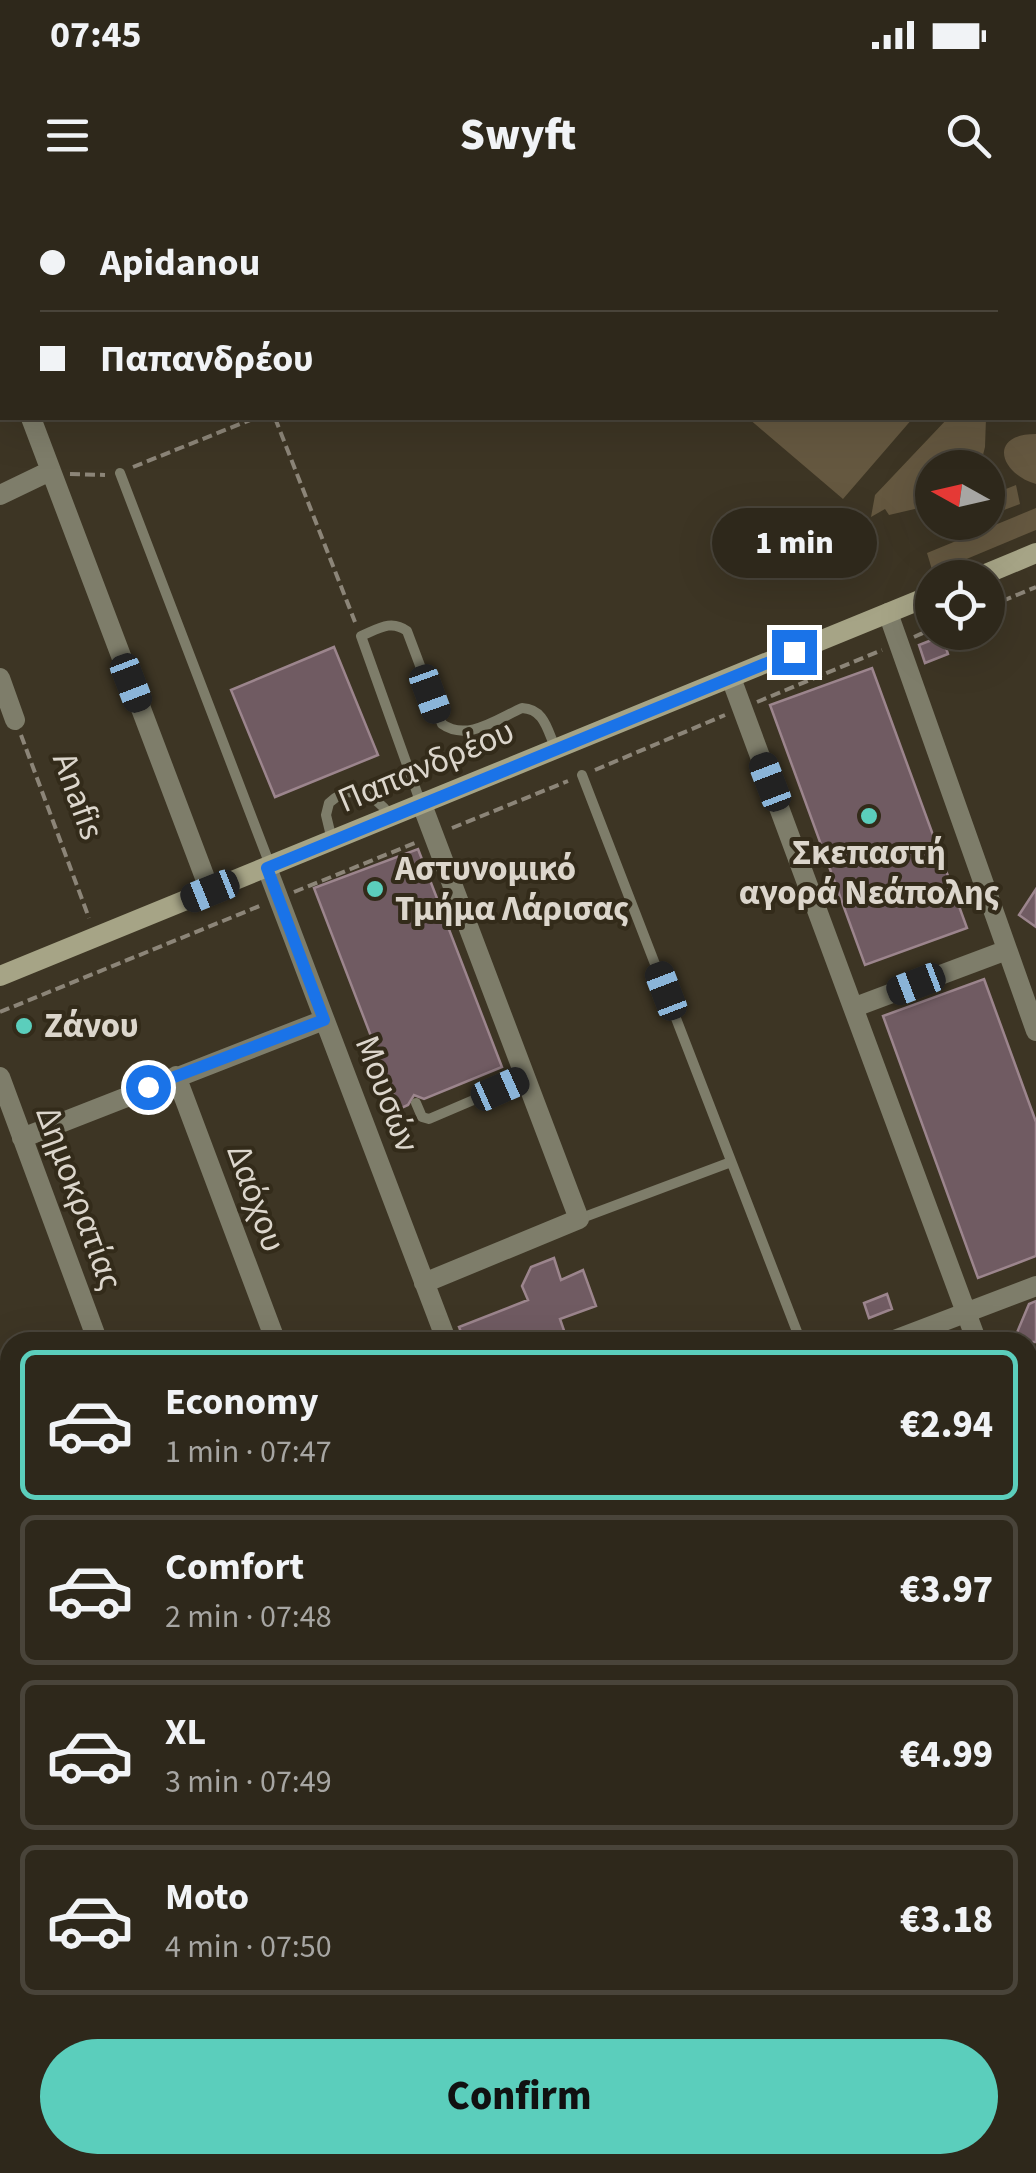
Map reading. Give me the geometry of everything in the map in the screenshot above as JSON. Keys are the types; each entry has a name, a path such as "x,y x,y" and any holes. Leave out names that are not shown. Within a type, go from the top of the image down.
{"street":[{"path":"31,420 210,891"},
{"path":"0,495 50,471"},
{"path":"1005,566 1036,553"},
{"name":"Παπανδρέου","path":"0,976 915,602"},
{"path":"888,613 1036,1030"},
{"name":"Anafis","path":"0,678 15,720"},
{"path":"731,678 972,1332"},
{"path":"421,802 579,1220 424,1284"},
{"name":"Μουσών","path":"269,867 443,1332"},
{"path":"855,1007 1007,950"},
{"path":"22,1138 324,1020"},
{"name":"Δαόχου","path":"176,1076 272,1332"},
{"name":"Δημοκρατίας","path":"0,1077 94,1332"},
{"path":"914,1332 1036,1286"}],"lane":[{"path":"120,472 269,867"},
{"path":"421,802 360,636 388,624 398,624 407,632 442,724 453,732 470,732 522,708 532,708 541,714 555,748"},
{"path":"582,775 797,1332"},
{"path":"332,840 326,815 330,803 346,792 368,794 390,815"},
{"path":"416,1103 422,1117 429,1119 525,1078"},
{"path":"579,1220 731,1162"}],"path":[{"path":"50,471 94,477 120,472 250,420"},
{"path":"276,420 360,636"},
{"path":"1005,600 1036,587"},
{"path":"0,1012 915,636"},
{"name":"Anafis","path":"15,720 96,936"}],"shaded area":[{"path":"750,420 911,420 843,499"},
{"path":"946,420 986,420 985,447 918,450"},
{"path":"1036,434 1036,484 1014,472 1005,458 1005,447 1021,436"},
{"path":"915,453 915,509 889,515 885,509 871,517 875,495"},
{"path":"1016,485 1020,504 1005,510 1005,489"},
{"path":"1036,508 1036,530 964,560 929,560 927,553 958,540 1005,540 1005,521"}],"building":[{"path":"334,647 378,755 275,797 231,690"},
{"path":"921,650 947,650 948,654 925,663"},
{"name":"Σκεπαστή αγορά Νεάπολης","path":"872,668 967,928 865,965 770,705"},
{"path":"418,849 502,1067 424,1099 414,1095 408,1105 399,1109 314,888"},
{"path":"1036,889 1036,927 1019,915"},
{"name":"Σκεπαστή αγορά Νεάπολης","path":"984,979 1036,1122 1036,1256 978,1278 883,1016"},
{"path":"554,1258 561,1280 583,1270 596,1306 560,1319 565,1332 461,1332 459,1327 528,1300 522,1286 531,1267"},
{"path":"887,1294 892,1309 869,1318 864,1303"},
{"path":"1036,1301 1036,1332 1017,1332 1029,1304"}],"place":[{"name":"Σκεπαστή αγορά Νεάπολης","path":"869,816"},
{"name":"Αστυνομικό Τμήμα Λάρισας","path":"375,889"},
{"name":"Ζάνου","path":"24,1026"}],"route":[{"path":"148,1087 324,1020 267,868 459,786 794,652"}]}
